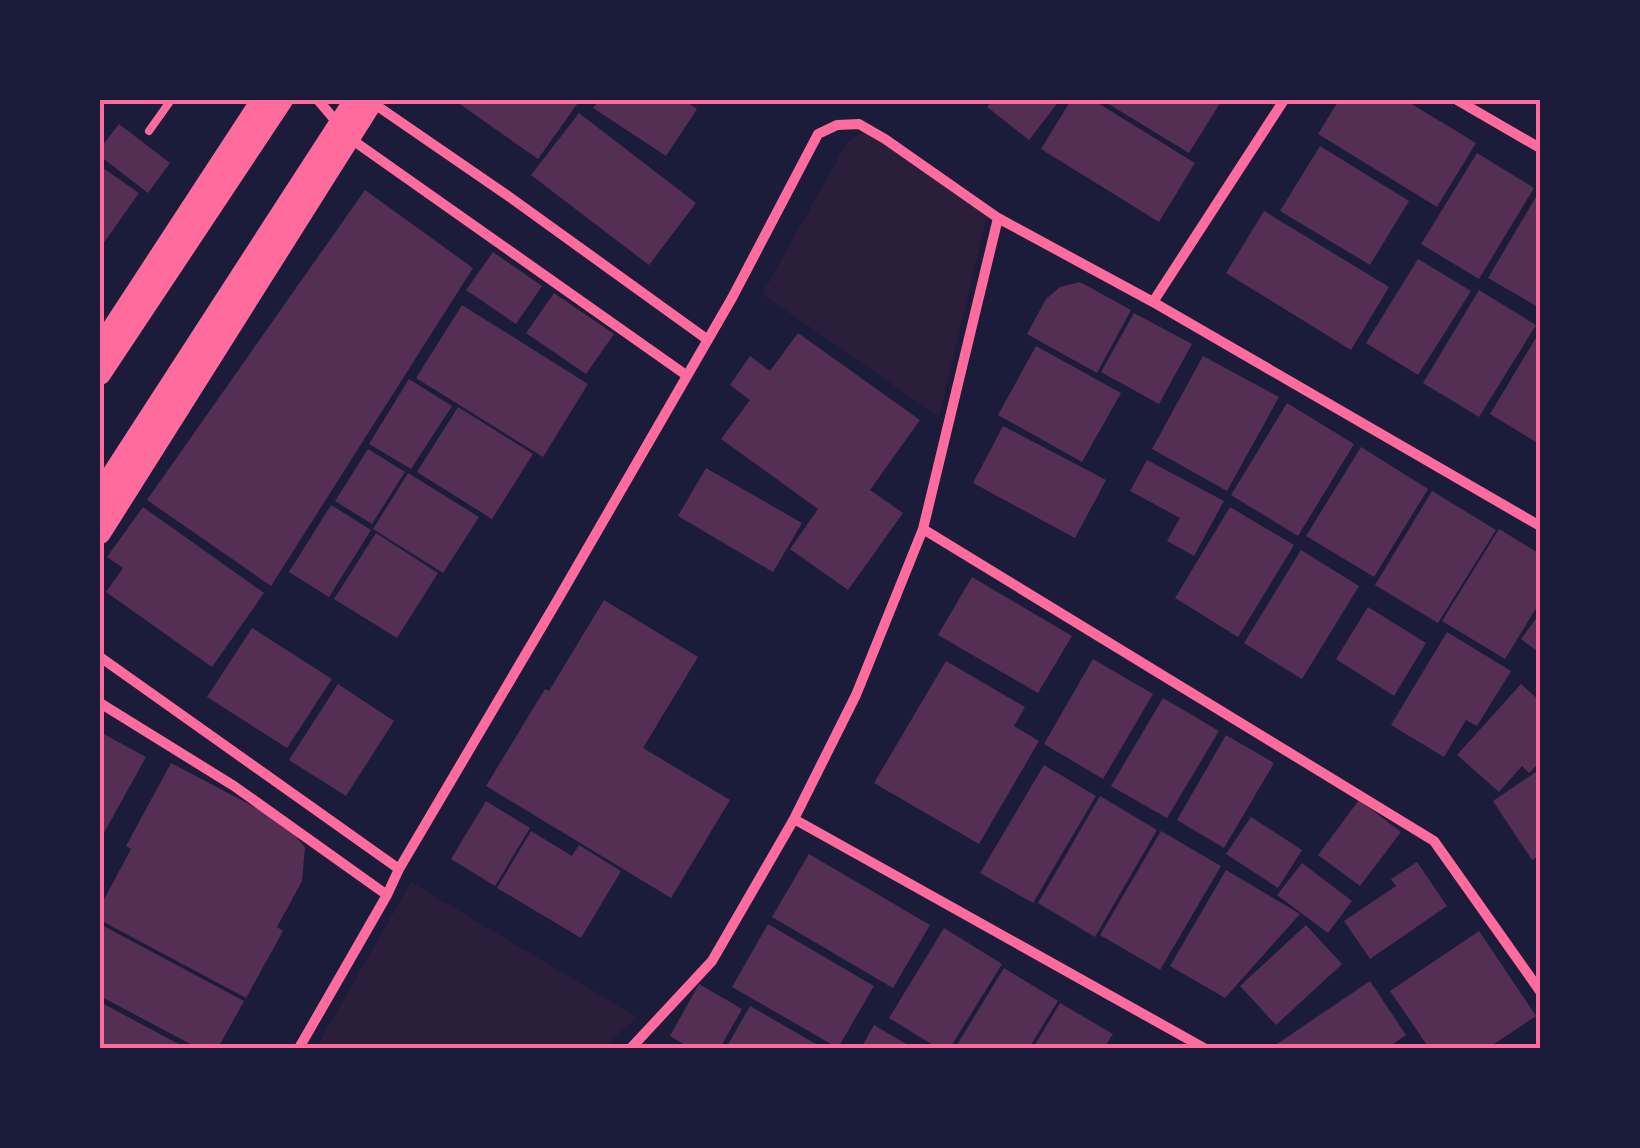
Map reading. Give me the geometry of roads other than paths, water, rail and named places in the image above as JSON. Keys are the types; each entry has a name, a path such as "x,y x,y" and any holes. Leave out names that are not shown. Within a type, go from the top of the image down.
{"highway":[{"path":"100,351 264,100"},
{"path":"100,497 367,100"}],"main road":[{"path":"100,374 282,100"},
{"path":"100,533 350,138 367,100"}],"street":[{"path":"318,100 350,138 686,375"},
{"path":"367,100 708,340"},
{"path":"1153,302 1284,100"},
{"path":"1457,100 1540,148"},
{"path":"299,1048 708,340 818,134 837,125 859,124 886,139 998,218 1153,302 1540,526"},
{"path":"632,1048 712,961 794,819 856,695 923,529 998,218"},
{"path":"923,529 1434,842 1540,992"},
{"path":"100,657 399,869"},
{"path":"100,702 234,786 387,895"},
{"path":"794,819 1204,1048"}],"lane":[{"path":"149,130 171,100"}]}
